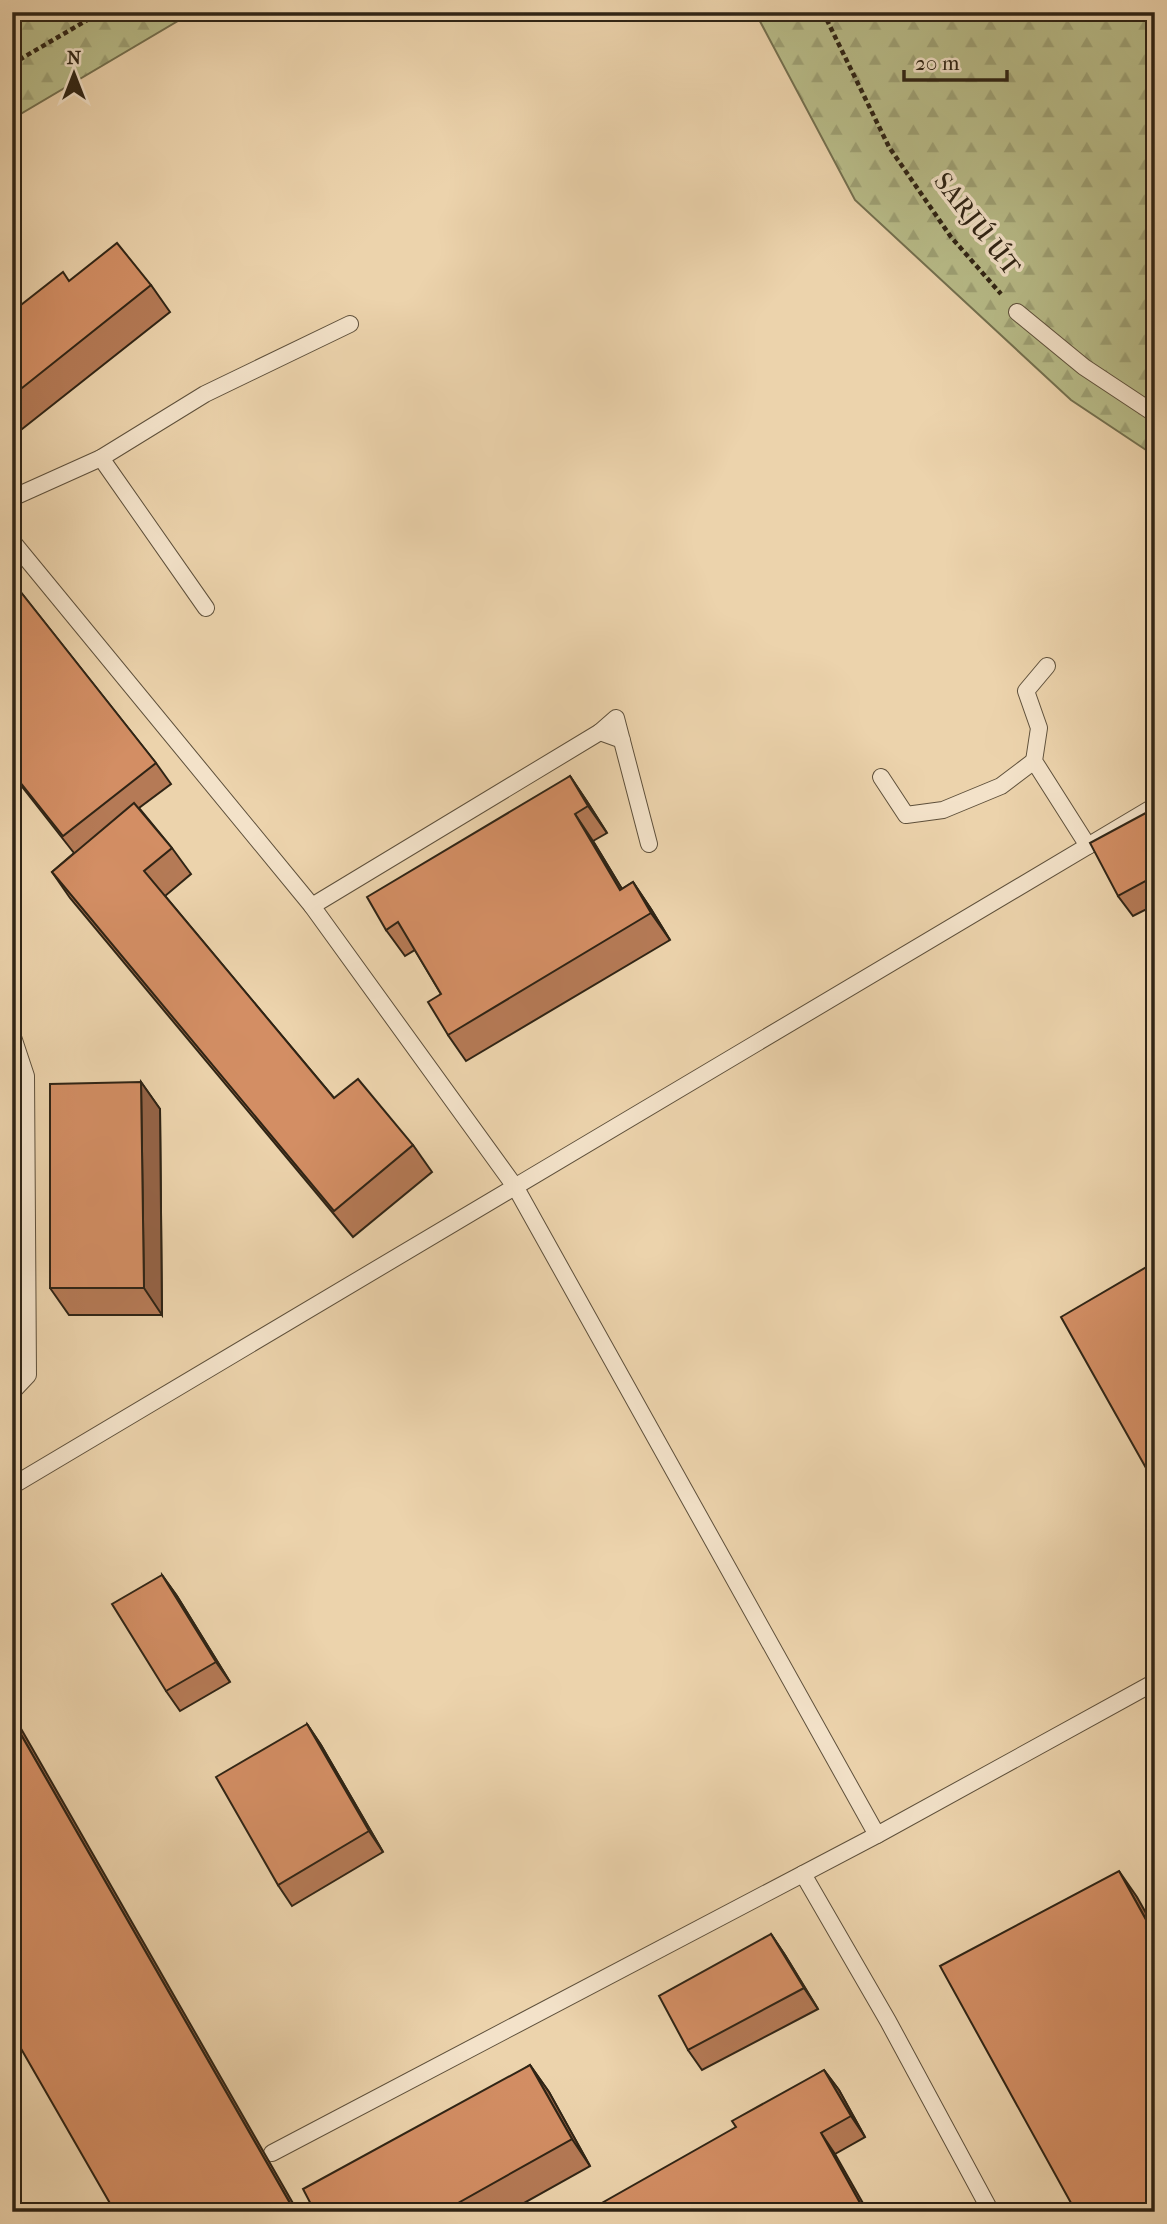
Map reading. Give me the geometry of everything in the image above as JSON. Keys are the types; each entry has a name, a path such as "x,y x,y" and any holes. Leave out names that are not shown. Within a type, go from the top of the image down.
{"lane":[{"name":"SARJÚ ÚT","path":"1017,312 1084,367 1155,414"},
{"path":"12,498 101,458 205,394 350,324"},
{"path":"101,458 206,608"},
{"path":"12,541 312,906 516,1188 877,1835"},
{"path":"1047,666 1026,691 1038,728 1034,761 1088,846"},
{"path":"312,906 600,732 622,740 649,844"},
{"path":"881,778 906,815 943,810 1001,786 1034,761"},
{"path":"12,1486 1155,807"},
{"path":"12,1034 26,1076 28,1375 12,1392"},
{"path":"272,2153 877,1835 1155,1682"},
{"path":"803,1874 888,2021 991,2212"}],"path":[{"path":"12,64 101,12"},
{"name":"SARJÚ ÚT","path":"823,12 890,147 951,237 1017,312"}],"green space":[{"path":"12,12 193,12 12,119"},
{"path":"755,12 1155,12 1155,456 1071,400 855,200"}],"building":[{"path":"117,243 151,285 12,396 12,312 63,272 69,281"},
{"path":"12,581 156,763 63,836 12,772"},
{"path":"570,776 588,806 575,814 620,890 633,882 651,913 448,1035 428,1002 441,994 398,922 386,930 367,897"},
{"path":"134,803 172,848 144,871 334,1098 358,1079 413,1145 334,1211 52,872"},
{"path":"1155,808 1155,876 1118,896 1090,843"},
{"path":"141,1082 144,1288 50,1288 50,1084"},
{"path":"1155,1262 1155,1484 1061,1317"},
{"path":"162,1575 216,1662 166,1691 112,1604"},
{"path":"12,1719 295,2212 115,2212 12,2033"},
{"path":"307,1724 369,1831 278,1885 216,1777"},
{"path":"1119,1871 1155,1936 1155,2212 1076,2212 940,1966"},
{"path":"771,1934 804,1988 688,2050 659,1996"},
{"path":"530,2065 572,2139 442,2212 315,2212 303,2189"},
{"path":"824,2070 851,2116 821,2133 865,2212 586,2212 736,2127 732,2121"}]}
